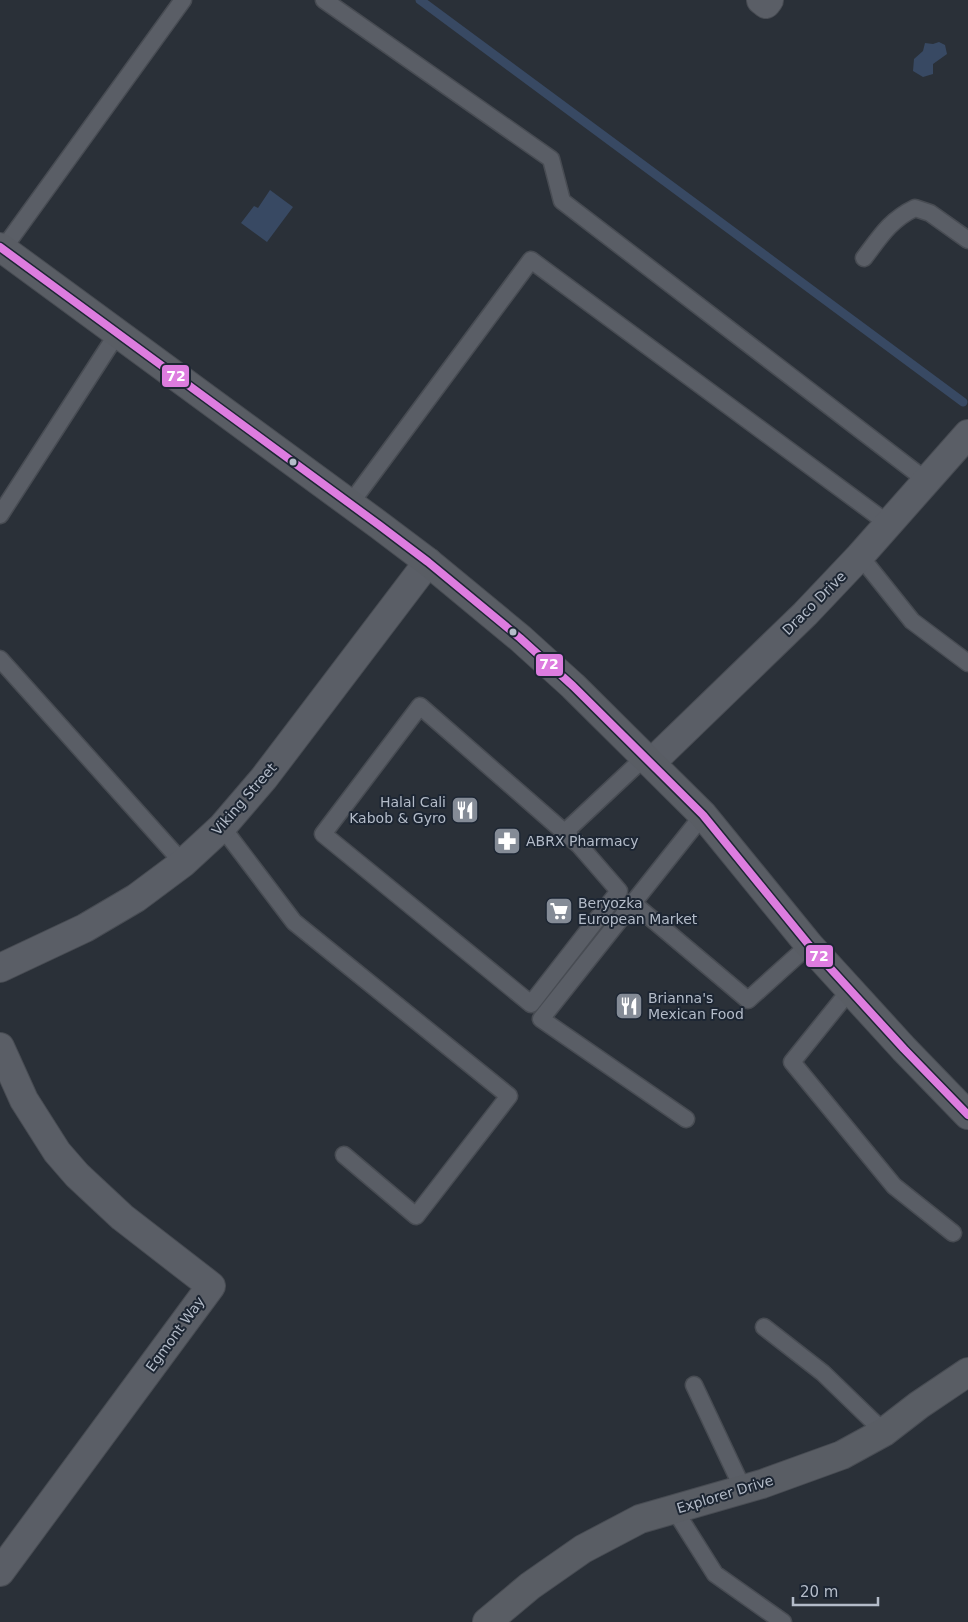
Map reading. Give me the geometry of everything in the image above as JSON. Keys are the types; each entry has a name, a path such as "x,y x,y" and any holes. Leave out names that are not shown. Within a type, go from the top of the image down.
{"street":[{"path":"761,0 766,4 769,0"},
{"path":"1,248 428,562 520,638 573,686 703,815 809,945 904,1049 968,1115"},
{"name":"Draco Drive","path":"648,760 804,614 890,525 968,434"},
{"name":"Viking Street","path":"0,968 85,928 136,898 183,863 222,827 264,778 428,562"},
{"name":"Egmont Way","path":"0,1047 24,1100 57,1152 77,1175 122,1217 211,1286 0,1572"},
{"name":"Explorer Drive","path":"487,1622 530,1586 583,1549 640,1519 743,1489 842,1455 884,1432 965,1380"}],"lane":[{"path":"1,248 183,0"},
{"path":"324,0 551,159 562,201 927,481"},
{"path":"864,258 889,224 904,213 915,208 930,213 968,240"},
{"path":"350,504 531,260 890,525"},
{"path":"0,515 118,334"},
{"path":"860,556 912,621 968,663"},
{"path":"0,659 183,863"},
{"path":"420,706 565,832 619,891 531,1004 323,834 420,706"},
{"path":"565,832 648,760"},
{"path":"686,1119 541,1019 703,815"},
{"path":"222,827 294,922 509,1096 416,1216 344,1155"},
{"path":"633,903 748,1000 809,945"},
{"path":"850,990 792,1062 894,1186 953,1233"},
{"path":"764,1327 823,1373 884,1432"},
{"path":"694,1384 743,1489"},
{"path":"674,1509 715,1574 783,1622"}],"water":[{"path":"939,42 945,45 947,54 933,64 933,74 923,77 913,71 914,59 923,51 925,43 933,44"},
{"path":"270,190 293,207 267,242 241,223 254,206 258,208"}],"waterway":[{"path":"420,0 963,402"}],"transit line":[{"name":"72","path":"0,247 379,525 428,562 520,638 573,686 703,815 809,945 904,1049 968,1115"}],"place":[{"name":"Halal Cali Kabob & Gyro","path":"465,810"},
{"name":"ABRX Pharmacy","path":"507,841"},
{"name":"Beryozka European Market","path":"559,911"},
{"name":"Brianna's Mexican Food","path":"629,1006"}]}
